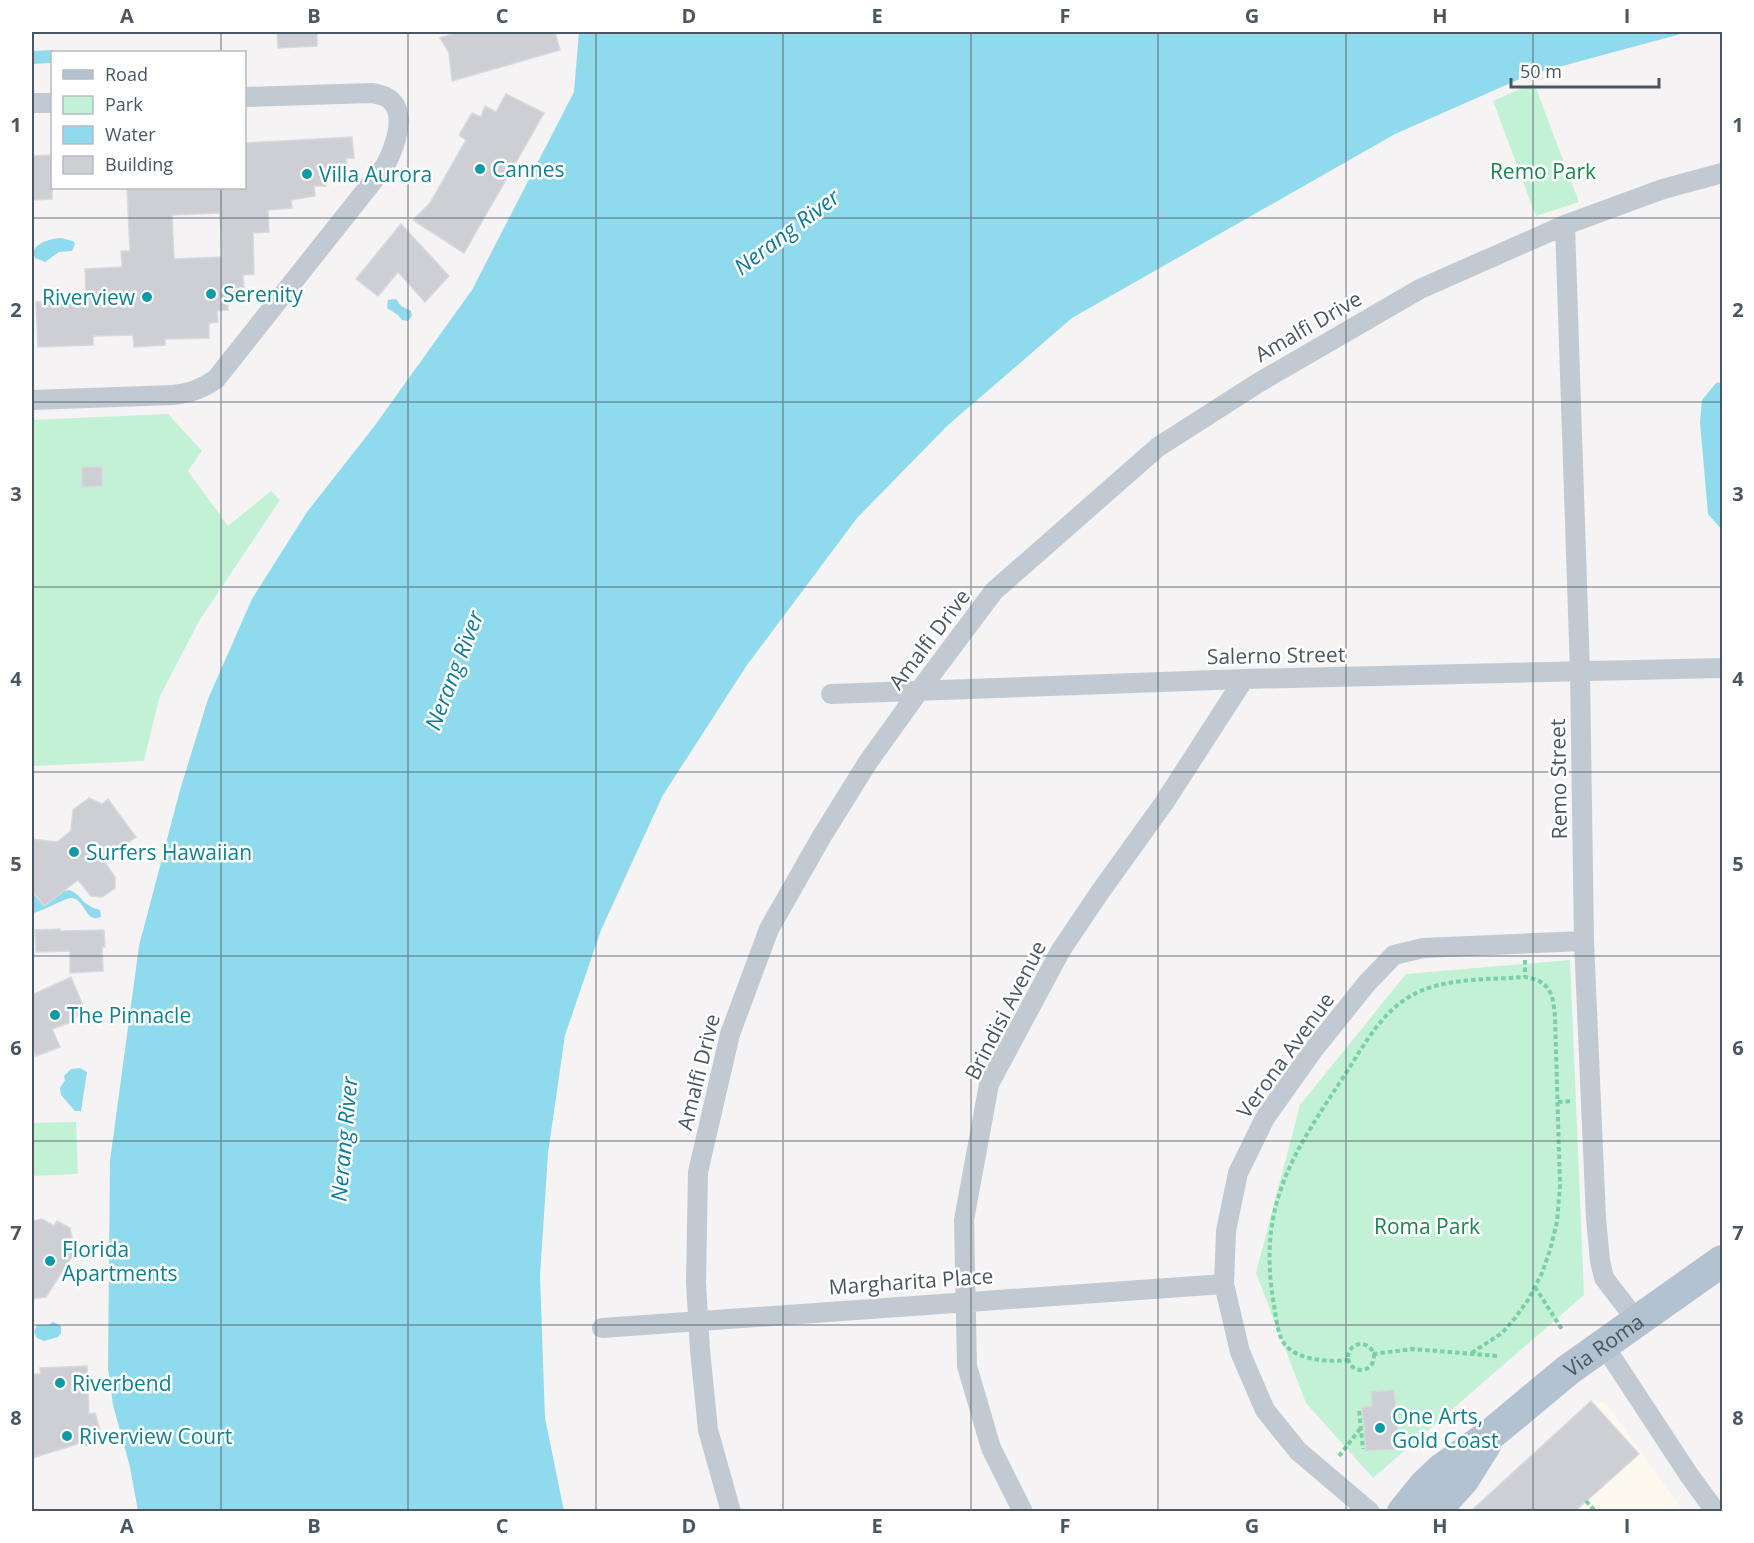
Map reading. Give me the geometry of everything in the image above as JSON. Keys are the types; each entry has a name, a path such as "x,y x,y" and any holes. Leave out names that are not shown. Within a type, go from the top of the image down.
{"main road":[{"name":"Via Roma","path":"1403,1512 1432,1477 1491,1434 1568,1370 1722,1261"},
{"name":"Via Roma","path":"1434,1512 1463,1480 1491,1434"}],"street":[{"path":"32,400 180,394 196,391 216,379 385,166 395,146 399,129 395,106 387,97 372,93 246,97"},
{"path":"32,103 51,103"},
{"name":"Amalfi Drive","path":"731,1512 708,1430 697,1320 696,1246 698,1172 729,1034 769,929 863,771 919,691 994,591 1158,447 1258,383 1420,289 1565,225 1663,189 1722,173"},
{"name":"Remo Street","path":"1565,225 1580,672 1584,941 1596,1218 1604,1278 1637,1321"},
{"name":"Salerno Street","path":"831,694 1244,679 1722,668"},
{"name":"Brindisi Avenue","path":"1023,1512 992,1448 967,1366 964,1220 989,1084 1061,950 1164,803 1244,679"},
{"name":"Verona Avenue","path":"1370,1512 1298,1451 1265,1410 1240,1352 1224,1284 1226,1231 1238,1173 1265,1118 1314,1048 1367,983 1394,955 1423,948 1584,941"},
{"name":"Margharita Place","path":"602,1328 1224,1284"},
{"path":"1603,1344 1716,1512"}],"path":[{"path":"1525,954 1525,977"},
{"path":"1348,1360 1333,1362 1295,1354 1282,1342 1269,1279 1268,1257 1274,1209 1285,1174 1315,1120 1365,1044 1386,1015 1397,1005 1411,996 1444,985 1525,977 1536,979 1545,985 1553,996 1560,1186 1557,1222 1548,1257 1535,1286 1515,1318 1502,1333 1470,1353"},
{"path":"1558,1102 1576,1101"},
{"path":"1535,1286 1563,1331"},
{"path":"1359,1345 1365,1345 1374,1354 1371,1365 1361,1370 1353,1367 1348,1360 1352,1348 1359,1345"},
{"path":"1374,1354 1413,1349 1498,1356"},
{"path":"1359,1411 1363,1449"},
{"path":"1339,1456 1361,1429"},
{"path":"1586,1501 1596,1512"}],"shaded area":[{"path":"1591,1401 1606,1403 1683,1511 1470,1512"}],"green space":[{"name":"Remo Park","path":"1534,83 1579,202 1536,216 1493,101"},
{"path":"168,414 202,451 188,471 228,526 271,491 280,500 199,621 159,698 144,761 32,766 32,420"},
{"name":"Roma Park","path":"1570,960 1584,1295 1373,1478 1306,1403 1256,1273 1300,1105 1406,974"},
{"path":"76,1122 78,1174 32,1176 32,1123"}],"water":[{"name":"Nerang River","path":"579,32 1688,32 1529,75 1395,134 1072,318 947,426 857,518 747,665 663,795 601,930 565,1035 548,1153 540,1276 545,1418 564,1511 138,1511 130,1467 113,1405 108,1368 110,1161 139,946 180,790 208,699 252,599 307,512 373,428 472,290 574,92"},
{"path":"53,50 51,51 51,63 32,64 32,51"},
{"path":"61,238 73,241 75,244 72,251 59,252 45,262 35,258 33,252 38,245"},
{"path":"396,299 401,306 411,311 412,316 408,321 402,320 387,308 388,300"},
{"path":"1722,382 1722,530 1708,514 1700,422 1702,400 1716,383"},
{"path":"70,890 89,906 100,910 101,917 88,915 80,903 72,898 32,913 32,892 44,906 64,891"},
{"path":"80,1068 87,1072 81,1111 75,1111 61,1095 60,1088 65,1080 64,1076 71,1069"},
{"path":"53,1322 61,1326 61,1333 58,1337 44,1341 37,1338 34,1332 37,1325 48,1325"}],"building":[{"path":"277,32 317,32 317,46 278,48"},
{"path":"458,32 555,32 560,50 452,81 449,53 440,38"},
{"name":"Cannes","path":"506,94 544,113 464,253 413,220 430,203 466,140 459,135 472,113 481,117 485,106 496,112"},
{"path":"352,137 354,158 346,158 347,164 337,164 338,175 325,175 326,186 314,186 315,196 291,200 292,208 268,210 269,232 253,233 254,274 243,275 244,289 235,289 236,300 228,300 228,310 217,311 218,322 209,323 209,338 165,339 165,345 134,347 133,335 93,336 93,345 38,347 36,302 86,300 85,269 122,267 121,251 130,251 127,189 246,189 246,143","holes":["220,213 222,257 174,259 172,215"]},
{"path":"51,155 52,199 32,200 32,156"},
{"path":"401,224 449,276 425,302 398,272 378,296 356,279"},
{"path":"82,467 102,467 102,486 82,487"},
{"name":"Surfers Hawaiian","path":"89,798 102,804 108,799 136,837 104,861 115,877 115,888 102,897 91,896 78,880 44,906 32,890 32,839 57,842 71,831 73,810"},
{"path":"60,929 60,931 104,930 103,971 70,973 70,951 36,952 35,930"},
{"name":"The Pinnacle","path":"71,977 84,1008 72,1022 52,1029 60,1047 36,1056 32,1045 32,995"},
{"name":"Florida Apartments","path":"42,1219 54,1226 57,1221 70,1228 75,1252 46,1297 32,1299 32,1221"},
{"path":"87,1366 89,1414 95,1413 103,1440 85,1446 84,1442 32,1458 32,1374 41,1374 40,1368"},
{"name":"One Arts, Gold Coast","path":"1394,1390 1399,1449 1366,1451 1362,1407 1372,1406 1371,1392"},
{"path":"1591,1401 1639,1454 1574,1512 1470,1512"}],"place":[{"name":"Cannes","path":"480,169"},
{"name":"Villa Aurora","path":"307,174"},
{"name":"Serenity","path":"211,294"},
{"name":"Riverview","path":"147,297"},
{"name":"Surfers Hawaiian","path":"74,852"},
{"name":"The Pinnacle","path":"55,1015"},
{"name":"Florida Apartments","path":"50,1261"},
{"name":"Riverbend","path":"60,1383"},
{"name":"One Arts, Gold Coast","path":"1380,1428"},
{"name":"Riverview Court","path":"67,1436"}]}
